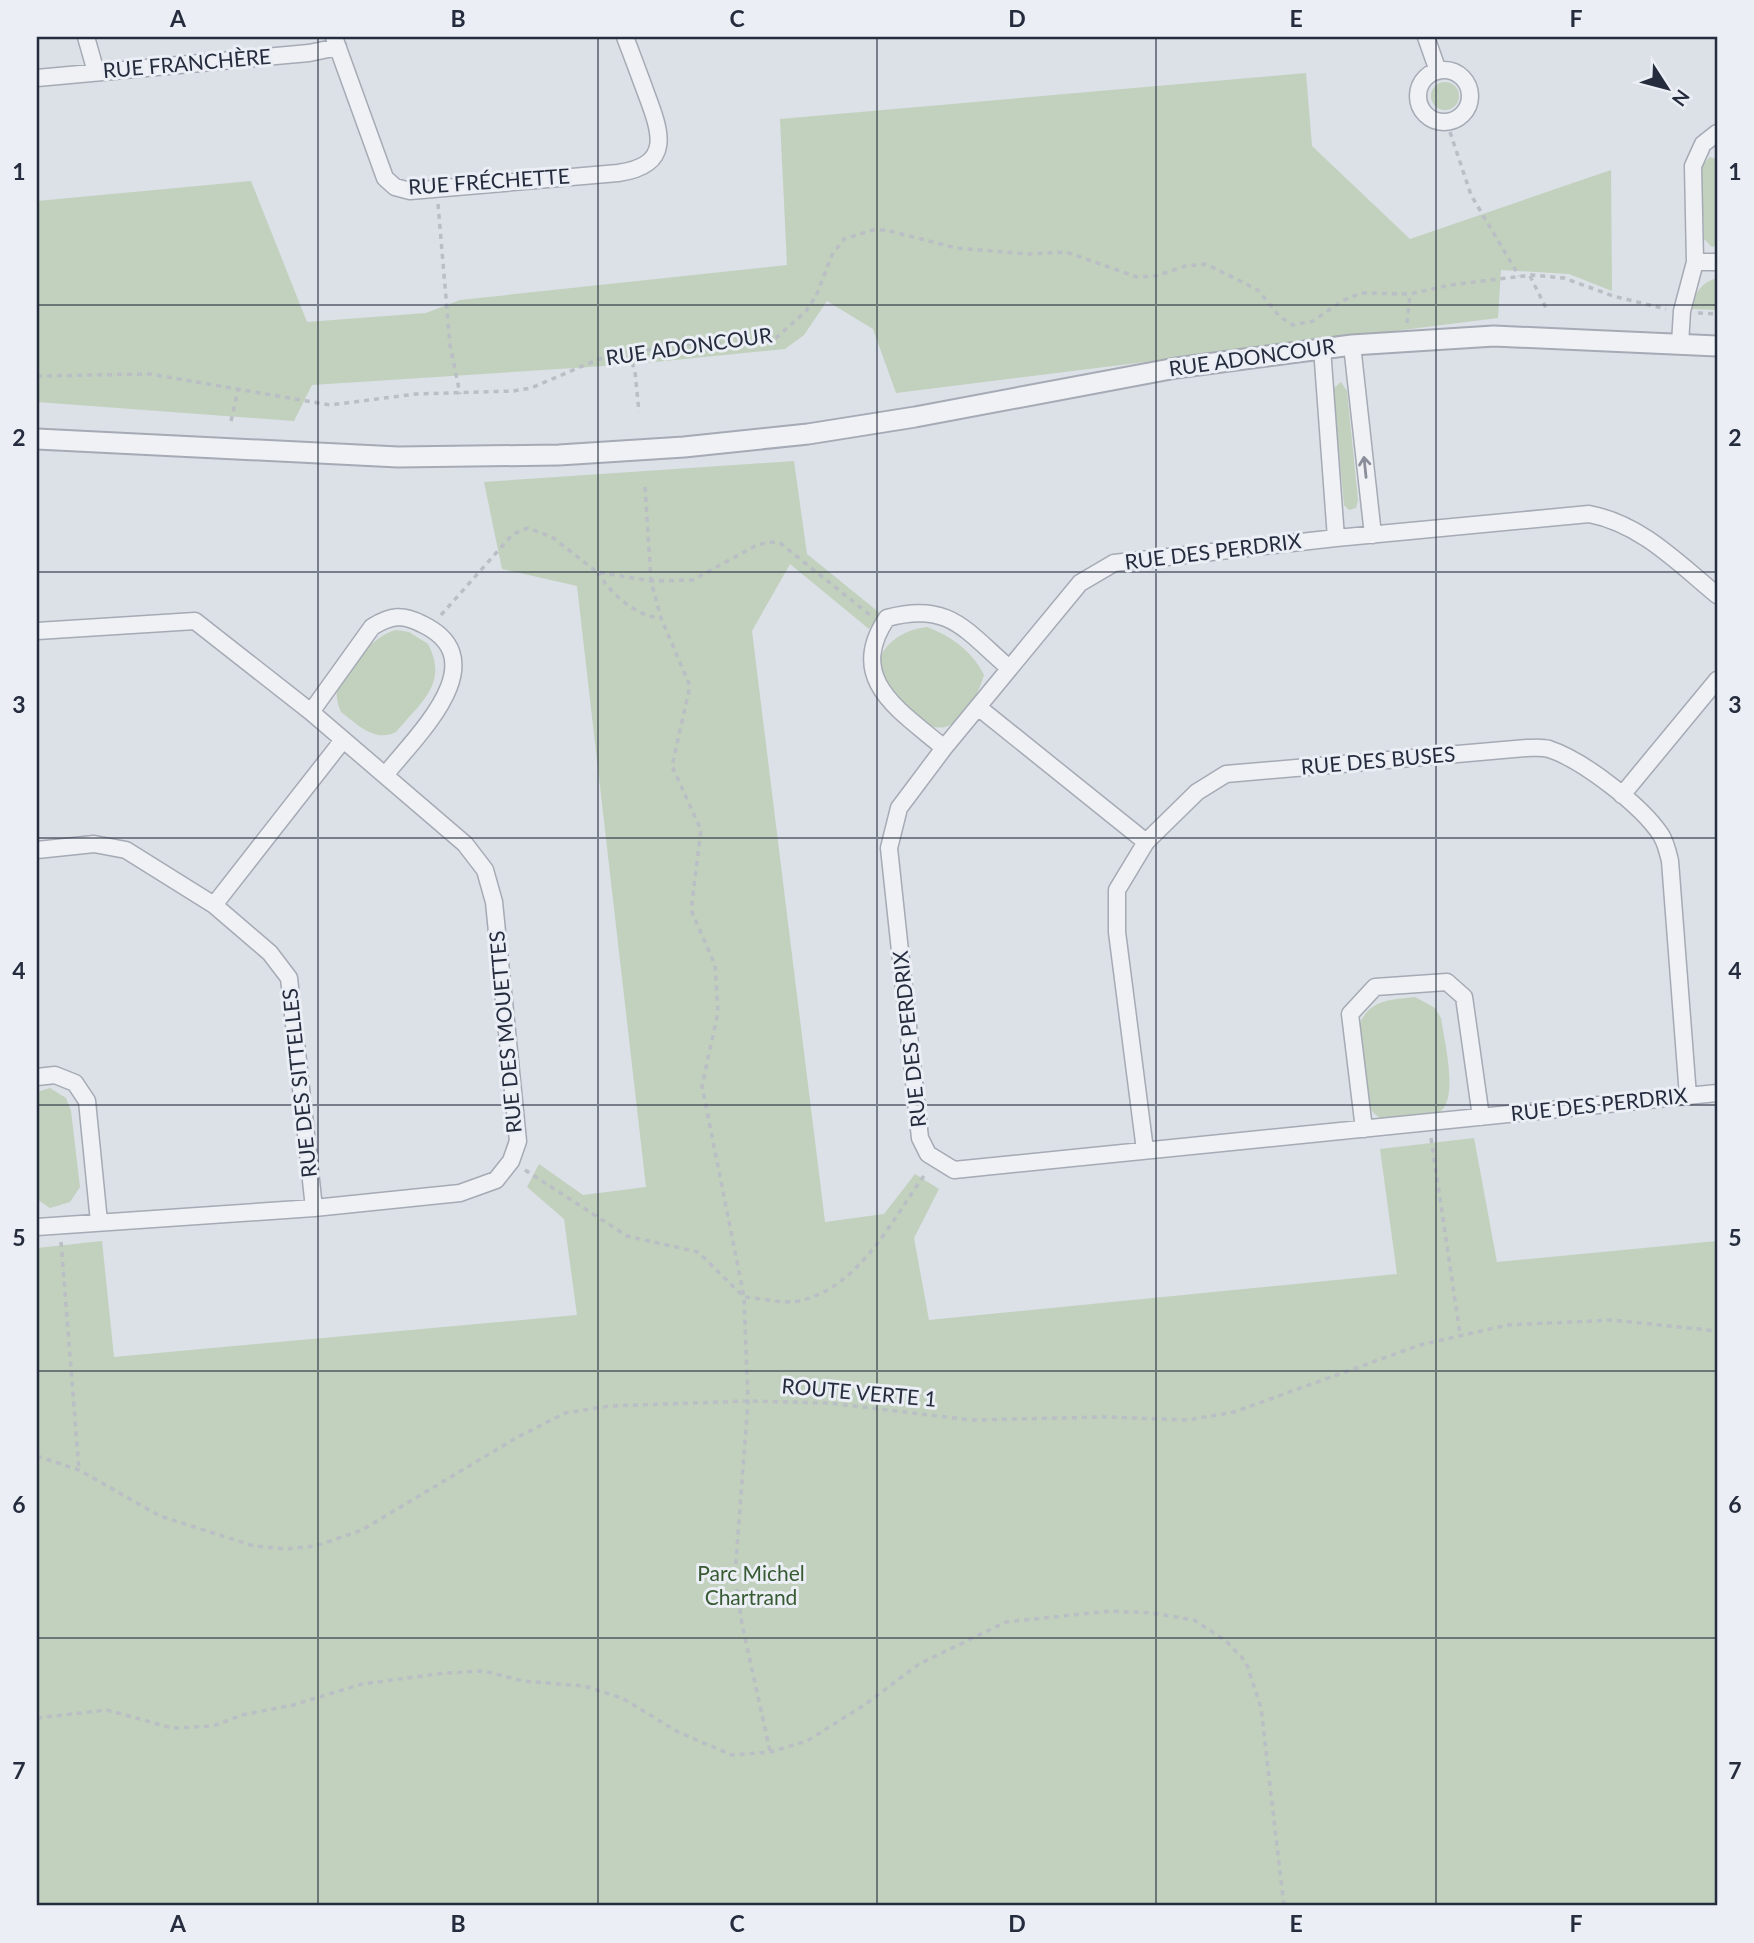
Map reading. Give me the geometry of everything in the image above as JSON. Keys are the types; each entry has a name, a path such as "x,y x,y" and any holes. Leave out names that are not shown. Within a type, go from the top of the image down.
{"street":[{"path":"86,37 96,72"},
{"name":"RUE FRÉCHETTE","path":"336,42 381,170 395,187 420,191 639,169 656,153 660,141 658,123 625,37"},
{"path":"1426,37 1438,71"},
{"name":"RUE FRANCHÈRE","path":"37,78 309,53 336,42"},
{"path":"1680,344 1682,311 1695,262 1693,166 1703,144 1717,134"},
{"path":"1695,262 1717,262"},
{"name":"RUE ADONCOUR","path":"37,439 398,457 559,455 684,447 901,419 1176,368 1352,345 1494,336 1717,346"},
{"path":"1352,345 1373,535"},
{"path":"1322,348 1336,538"},
{"name":"RUE DES PERDRIX","path":"1717,595 1638,531 1615,519 1589,514 1336,538 1114,564 1080,583 944,748 899,808 889,848 920,1138 928,1154 954,1170 1717,1093"},
{"path":"944,748 886,698 872,672 872,651 882,624 887,618 898,614 932,611 954,621 1009,668"},
{"path":"311,712 372,627 387,618 407,616 430,627 450,649 455,670 446,696 386,774"},
{"name":"RUE DES MOUETTES","path":"37,631 195,621 311,712 465,844 485,870 494,902 518,1140 511,1161 496,1180 460,1193 314,1208 37,1227"},
{"path":"1622,795 1717,680"},
{"path":"978,707 1146,842"},
{"path":"214,905 343,740"},
{"name":"RUE DES BUSES","path":"1145,1150 1117,918 1118,890 1146,842 1197,792 1226,774 1546,748 1565,756 1622,795 1652,823 1663,838 1670,861 1688,1096"},
{"name":"RUE DES SITTELLES","path":"37,850 94,844 126,850 214,905 270,953 289,978 314,1208"},
{"name":"RUE DES PERDRIX","path":"1364,1129 1350,1014 1375,987 1447,982 1464,997 1480,1117"},
{"path":"37,1077 55,1075 75,1083 87,1101 99,1222"}],"path":[{"path":"1450,132 1471,195 1519,276"},
{"path":"437,202 450,345 460,394"},
{"name":"RUE ADONCOUR","path":"37,376 150,374 330,405 416,394 460,394 531,388 599,359 682,344 753,342 776,338 806,311 832,255 844,239 873,230 886,230 968,249 1028,254 1066,252 1137,276 1155,276 1186,266 1206,264 1258,290 1280,317 1293,325 1313,321 1342,301 1361,293 1410,294 1450,285 1530,275 1564,278 1613,296 1670,310"},
{"path":"1530,275 1546,308"},
{"path":"1407,323 1410,294"},
{"path":"1693,313 1717,314"},
{"path":"1293,325 1293,334"},
{"path":"629,353 635,372 639,412"},
{"path":"231,421 238,390"},
{"path":"645,486 651,582 661,618 690,686 671,766 701,830 691,910 715,965 718,1012 702,1086 744,1297 748,1401 735,1574 742,1623 770,1752"},
{"path":"430,627 519,531 537,529 552,537 597,572 606,586 633,608 661,618"},
{"path":"597,572 651,582 693,580 755,546 769,542 780,543 882,624"},
{"path":"1429,1122 1460,1334"},
{"path":"511,1161 627,1236 698,1252 744,1297 801,1301 834,1288 853,1274 935,1160"},
{"path":"60,1225 79,1470"},
{"name":"ROUTE VERTE 1","path":"37,1456 79,1470 160,1516 254,1546 285,1549 316,1546 362,1530 516,1437 565,1413 610,1406 748,1401 829,1403 971,1420 1107,1417 1188,1420 1234,1412 1460,1334 1507,1325 1614,1320 1717,1331"},
{"path":"37,1718 107,1710 172,1728 213,1726 242,1715 293,1705 362,1684 445,1672 484,1671 523,1681 584,1686 622,1698 678,1732 732,1755 770,1752 807,1741 866,1704 919,1664 1006,1622 1110,1611 1194,1620 1226,1642 1246,1662 1261,1708 1284,1906"}],"green space":[{"path":"1306,73 1312,146 1410,239 1611,170 1612,291 1569,274 1501,270 1498,318 896,393 873,329 827,301 804,335 785,349 635,364 312,385 294,421 37,402 37,201 251,181 307,322 426,313 460,300 787,265 780,119"},
{"path":"1445,82 1455,86 1459,96 1455,106 1445,110 1435,106 1431,96 1435,86"},
{"path":"1710,157 1717,159 1717,245 1712,247 1704,239 1701,166"},
{"path":"1717,278 1717,310 1692,309 1700,289"},
{"path":"1341,382 1347,391 1358,500 1356,508 1349,510 1344,505 1333,389"},
{"name":"Parc Michel Chartrand","path":"794,461 807,554 881,614 869,629 790,564 752,631 825,1222 884,1214 915,1174 939,1189 914,1238 929,1320 1397,1274 1380,1149 1474,1138 1497,1262 1717,1241 1717,1906 37,1906 37,1248 102,1241 114,1357 577,1315 564,1219 527,1187 539,1164 583,1195 646,1187 577,586 502,569 484,482"},
{"path":"927,627 960,646 974,659 984,675 966,712 958,720 941,728 928,725 893,698 881,681 879,669 885,649 893,641 903,634"},
{"path":"396,630 409,632 428,644 434,658 433,682 422,702 396,732 388,735 374,734 341,712 337,690 352,663 379,638"},
{"path":"1415,997 1435,1008 1441,1018 1449,1068 1449,1094 1446,1105 1436,1114 1422,1118 1385,1119 1373,1112 1368,1102 1360,1023 1376,1005"},
{"path":"50,1088 66,1098 71,1111 80,1187 70,1202 50,1208 37,1199 37,1092"}]}
